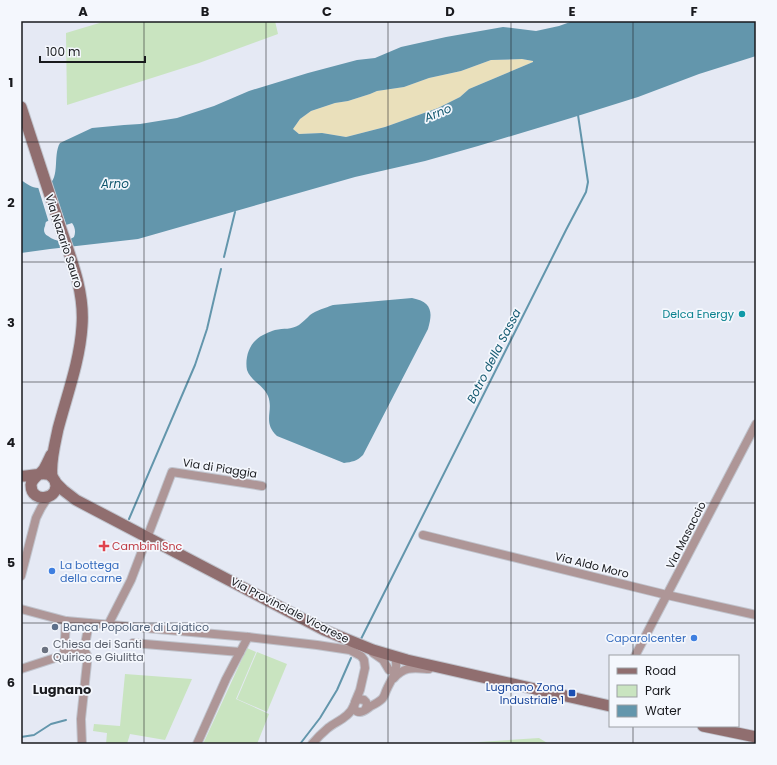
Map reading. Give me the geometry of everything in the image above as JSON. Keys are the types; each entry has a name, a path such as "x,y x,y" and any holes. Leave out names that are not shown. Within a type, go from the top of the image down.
{"main road":[{"name":"Via Nazario Sauro","path":"21,107 76,274 82,303 81,334 54,449 52,471 54,480"},
{"name":"Via Nazario Sauro","path":"39,474 45,468 54,449"},
{"path":"21,476 30,476 39,474 47,474 54,480 55,491 49,497 41,498 37,496 33,490 31,485 34,478 39,474"},
{"name":"Via Provinciale Vicarese","path":"54,480 63,490 76,500 324,630 372,650 609,706"},
{"path":"21,481 33,490"},
{"name":"Via Provinciale Vicarese","path":"49,497 60,496 76,500"},
{"path":"708,727 756,737"}],"street":[{"name":"Via Masaccio","path":"636,655 756,424"},
{"name":"Via di Piaggia","path":"108,625 131,580 172,472 262,486"},
{"path":"21,576 36,518 37,505 33,490"},
{"path":"36,518 49,497"},
{"name":"Via Aldo Moro","path":"423,535 756,616"},
{"path":"21,609 66,621 248,637 350,650 363,658 365,668 358,707"},
{"path":"64,655 66,621"},
{"path":"82,744 81,720 87,664 87,655 84,650 89,623"},
{"path":"197,744 226,679 248,637"},
{"path":"350,641 380,657 389,670"},
{"path":"133,643 240,652"},
{"path":"21,669 84,650"},
{"path":"386,691 389,670 395,656"},
{"path":"393,679 397,663 395,656"},
{"path":"312,744 329,727 346,716 353,708 381,700 393,679 403,670 410,668 452,670"},
{"path":"360,690 361,697 365,700"},
{"path":"358,707 359,699 372,703 377,702"}],"green space":[{"path":"106,21 275,21 278,34 199,63 67,105 66,33"},
{"path":"247,648 256,652 236,699 269,714 257,744 203,744"},
{"path":"257,652 287,664 267,712 237,699"},
{"path":"125,674 192,679 165,740 130,734 127,744 106,744 107,733 93,731 94,724 120,726"},
{"path":"539,738 549,744 462,744 463,743"}],"sand":[{"path":"522,59 533,62 469,89 460,97 438,108 385,127 346,137 322,133 299,134 293,129 300,119 311,111 335,103 348,101 377,91 404,87 429,78 461,71 491,60"}],"water":[{"name":"Arno","path":"573,21 756,21 756,56 699,74 638,97 478,146 425,161 355,177 138,239 21,253 21,180 37,188 50,184 55,174 60,143 92,128 140,124 177,118 214,106 249,91 308,73 357,60 375,58 401,47 446,37 503,27 536,31","holes":["522,59 533,62 469,89 460,97 438,108 385,127 346,137 322,133 299,134 293,129 300,119 311,111 335,103 348,101 377,91 404,87 429,78 461,71 491,60","54,219 64,219 66,225 72,223 75,231 74,237 61,241 54,240 44,232 46,222"]},
{"path":"412,298 424,302 427,305 430,313 428,329 363,455 359,459 344,463 277,436 270,426 270,407 268,396 251,377 247,370 246,362 253,343 263,335 275,330 296,327 313,313 333,305"}],"pier":[{"path":"51,180 67,227 65,227 58,220 49,223 38,187 47,184"}],"waterway":[{"name":"Botro della Sassa","path":"361,639 586,192 588,182 578,115"},
{"path":"224,257 235,212"},
{"path":"129,519 195,365 207,329 221,269"},
{"name":"Botro della Sassa","path":"300,744 320,718 337,690 351,658"},
{"path":"21,737 34,735 51,724 66,720"}],"place":[{"name":"Delca Energy","path":"742,314"},
{"name":"Cambini Snc","path":"104,546"},
{"name":"La bottega della carne","path":"52,571"},
{"name":"Banca Popolare di Lajatico","path":"55,627"},
{"name":"Caparolcenter","path":"694,638"},
{"name":"Chiesa dei Santi Quirico e Giulitta","path":"45,650"},
{"name":"Lugnano Zona Industriale 1","path":"572,693"}],"district":[{"name":"Lugnano","path":"62,689"}]}
